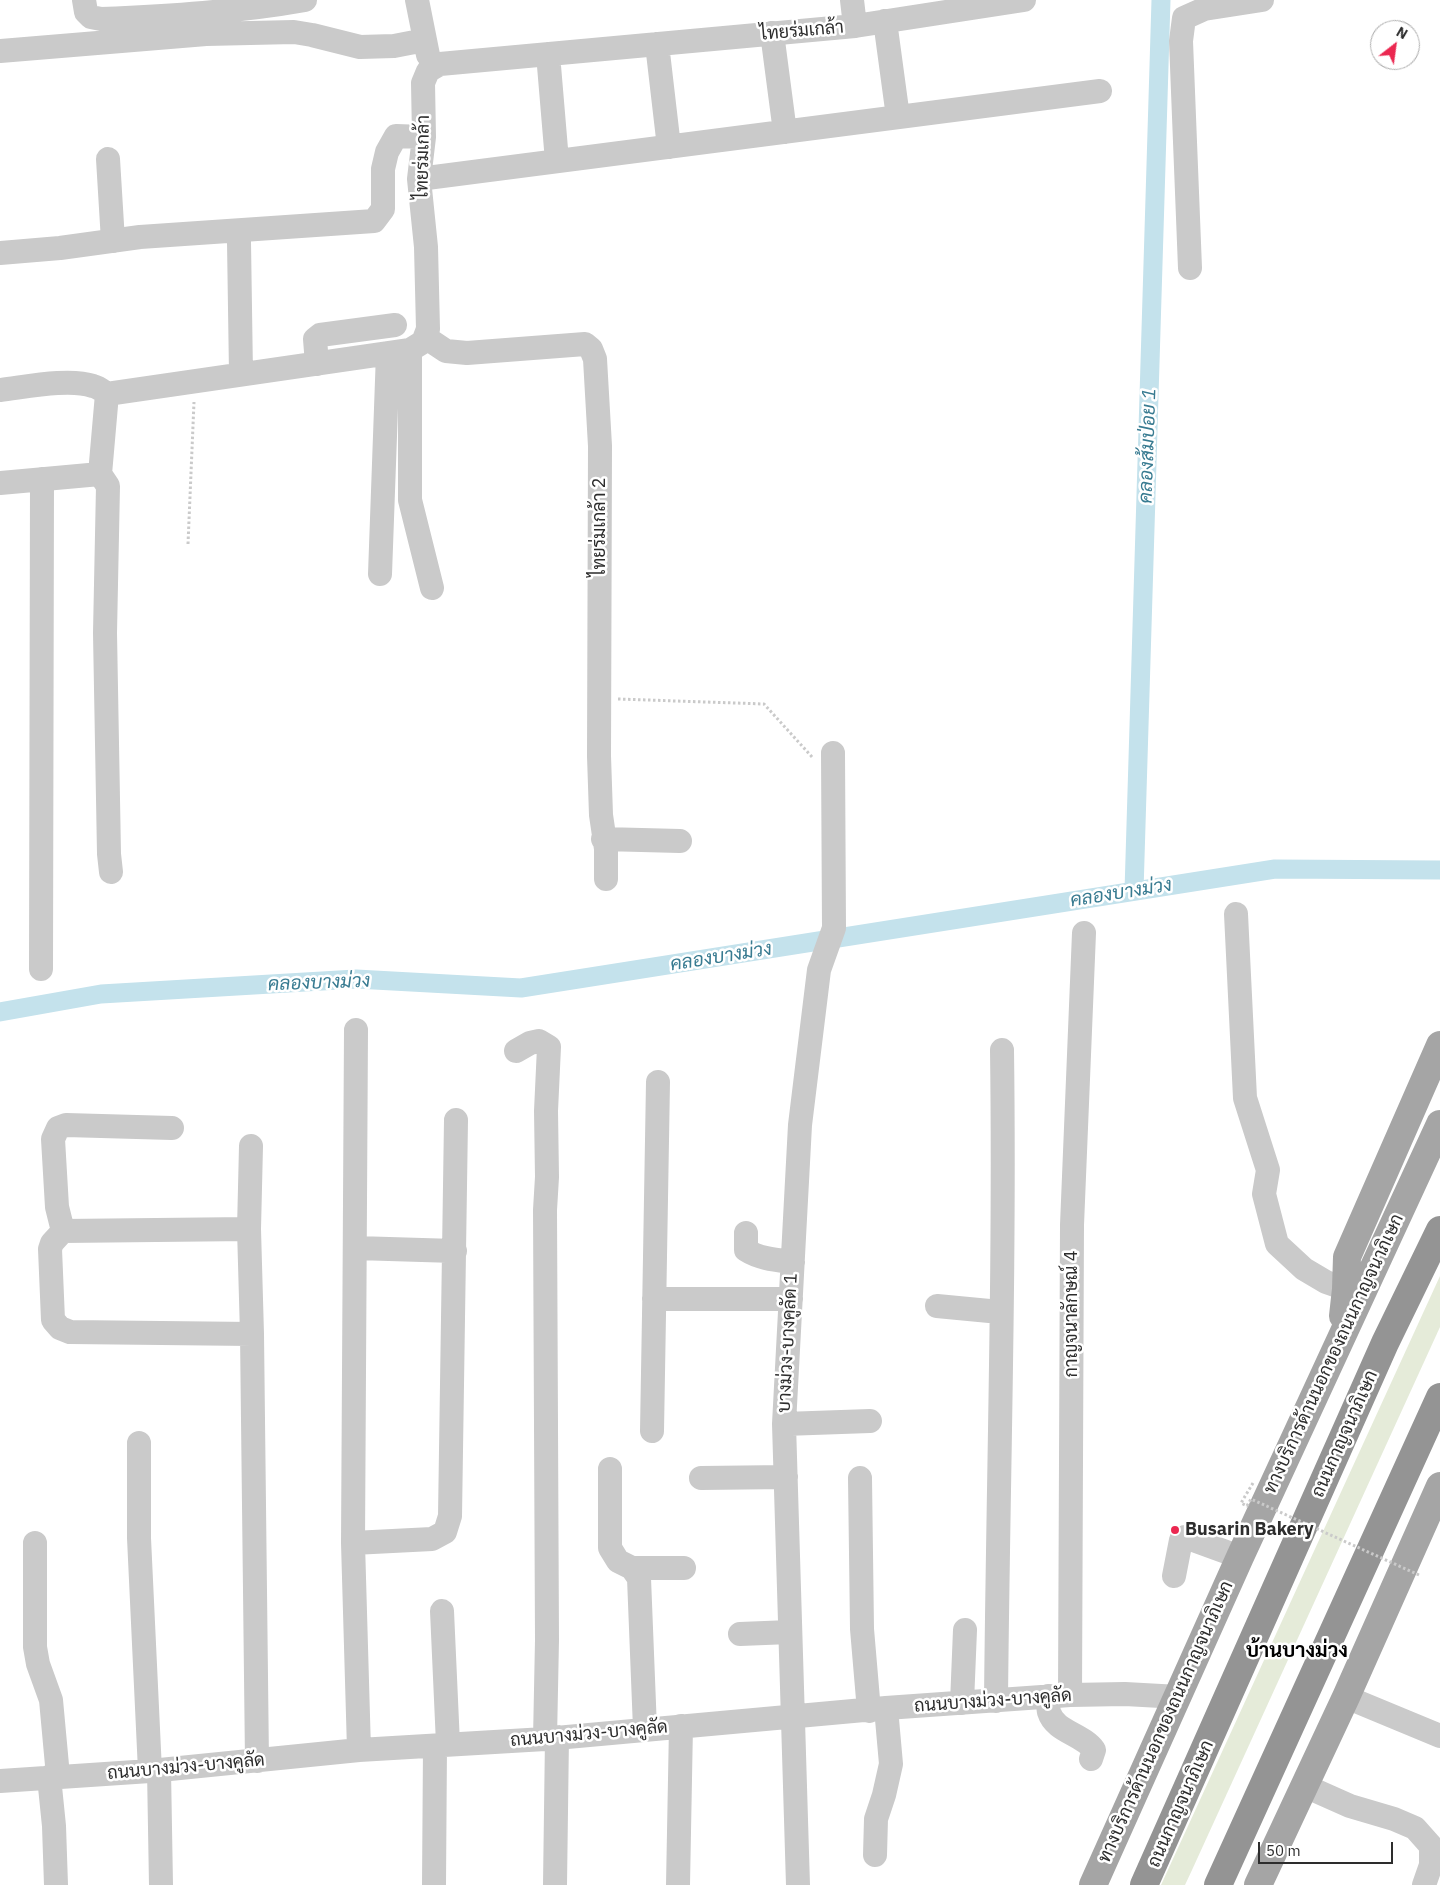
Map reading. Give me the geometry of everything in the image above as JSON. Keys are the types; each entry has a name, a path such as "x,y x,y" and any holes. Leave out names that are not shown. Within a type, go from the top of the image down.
{"highway":[{"name":"ถนนกาญจนาภิเษก","path":"1144,1885 1385,1343 1440,1230"},
{"path":"1218,1885 1440,1397"}],"main road":[{"path":"1339,1342 1346,1289 1346,1257 1440,1045"},
{"name":"ทางบริการด้านนอกของถนนกาญจนาภิเษก","path":"1093,1885 1179,1697 1240,1557 1440,1124"},
{"path":"1258,1885 1346,1697 1440,1486"}],"street":[{"path":"84,0 86,12 92,17 101,19 170,16 272,6 306,0"},
{"path":"417,0 432,69"},
{"path":"852,0 855,26"},
{"name":"ไทยร่มเกล้า","path":"407,347 428,329 426,247 420,179 424,136 423,83 428,71 440,64 855,26 1024,0"},
{"path":"1190,268 1181,41 1184,18 1204,10 1262,0"},
{"path":"885,21 898,117"},
{"path":"0,51 206,34 294,32 312,34 360,47 394,46 425,40"},
{"path":"772,33 785,132"},
{"path":"657,44 669,147"},
{"path":"548,54 557,162"},
{"path":"420,179 1100,91"},
{"path":"0,253 140,237 374,221 384,209 383,169 387,152 396,136 424,136"},
{"path":"108,159 113,241"},
{"path":"239,242 241,374"},
{"path":"316,364 315,339 320,335 395,325"},
{"name":"ไทยร่มเกล้า 2","path":"407,347 467,352 585,344 591,349 595,359 600,446 599,756 603,839 606,849 606,879"},
{"path":"0,390 65,382 90,385 107,394 316,364 407,347"},
{"path":"380,574 407,347"},
{"path":"407,347 410,500 432,588"},
{"path":"107,394 100,474 108,486 105,633 111,872"},
{"path":"0,483 100,474"},
{"path":"41,969 42,480"},
{"path":"833,753 833,781"},
{"name":"บางม่วง-บางคูลัด 1","path":"798,1885 784,1424 800,1124 819,970 834,928 833,781"},
{"path":"603,839 680,841"},
{"path":"1236,914 1245,1098 1268,1170 1264,1194 1277,1244 1304,1269 1326,1282 1346,1289"},
{"name":"กาญจนาลักษณ์ 4","path":"1084,933 1072,1225 1059,1696 1049,1713 1056,1723 1089,1742 1094,1750 1091,1760"},
{"path":"356,1030 353,1543 359,1750"},
{"path":"516,1051 530,1043 539,1041 549,1047 547,1177 544,1210 548,1640 555,1885"},
{"path":"996,1701 1001,1372 1000,1312 1004,1194 1002,1050"},
{"path":"652,1432 658,1082"},
{"path":"353,1543 432,1539 445,1532 450,1516 456,1120"},
{"path":"63,1231 57,1207 53,1138 58,1128 66,1125 172,1128"},
{"path":"251,1146 249,1229 257,1761"},
{"path":"249,1229 63,1231 52,1243 50,1249 53,1320 60,1328 70,1332 252,1334"},
{"path":"746,1233 746,1250 751,1254 763,1258 793,1262"},
{"path":"356,1248 455,1250"},
{"path":"654,1299 791,1299"},
{"path":"937,1306 1000,1312"},
{"path":"784,1424 870,1421"},
{"path":"139,1442 138,1528 161,1885"},
{"path":"610,1469 610,1548 618,1561 632,1568 684,1568"},
{"path":"702,1478 786,1477"},
{"path":"860,1478 862,1629 877,1710 891,1764 876,1819 875,1856"},
{"path":"1174,1576 1181,1540 1185,1537 1240,1557"},
{"path":"35,1543 35,1647 38,1664 51,1700 56,1885"},
{"path":"632,1568 639,1578 645,1729"},
{"path":"434,1885 441,1745 442,1611"},
{"path":"962,1703 964,1630"},
{"path":"740,1634 790,1632"},
{"name":"ถนนบางม่วง-บางคูลัด","path":"0,1781 155,1771 359,1750 551,1738 1059,1696 1126,1694 1179,1697"},
{"path":"1346,1697 1440,1736"},
{"path":"678,1885 681,1726"},
{"path":"1305,1786 1350,1806 1394,1818 1415,1828 1431,1846 1431,1865 1424,1885"}],"path":[{"path":"188,544 194,381"},
{"path":"599,699 764,704 833,781"},
{"path":"1253,1484 1241,1502 1247,1506 1251,1499 1420,1575"}],"green space":[{"path":"1440,1276 1440,1327 1192,1870 1185,1885 1161,1885"}],"waterway":[{"name":"คลองส้มป่อย 1","path":"1134,891 1161,0"},
{"name":"คลองบางม่วง","path":"0,1012 101,994 356,979 521,988 1275,869 1440,870"}],"place":[{"name":"Busarin Bakery","path":"1175,1530"}],"district":[{"name":"บ้านบางม่วง","path":"1297,1651"}]}
